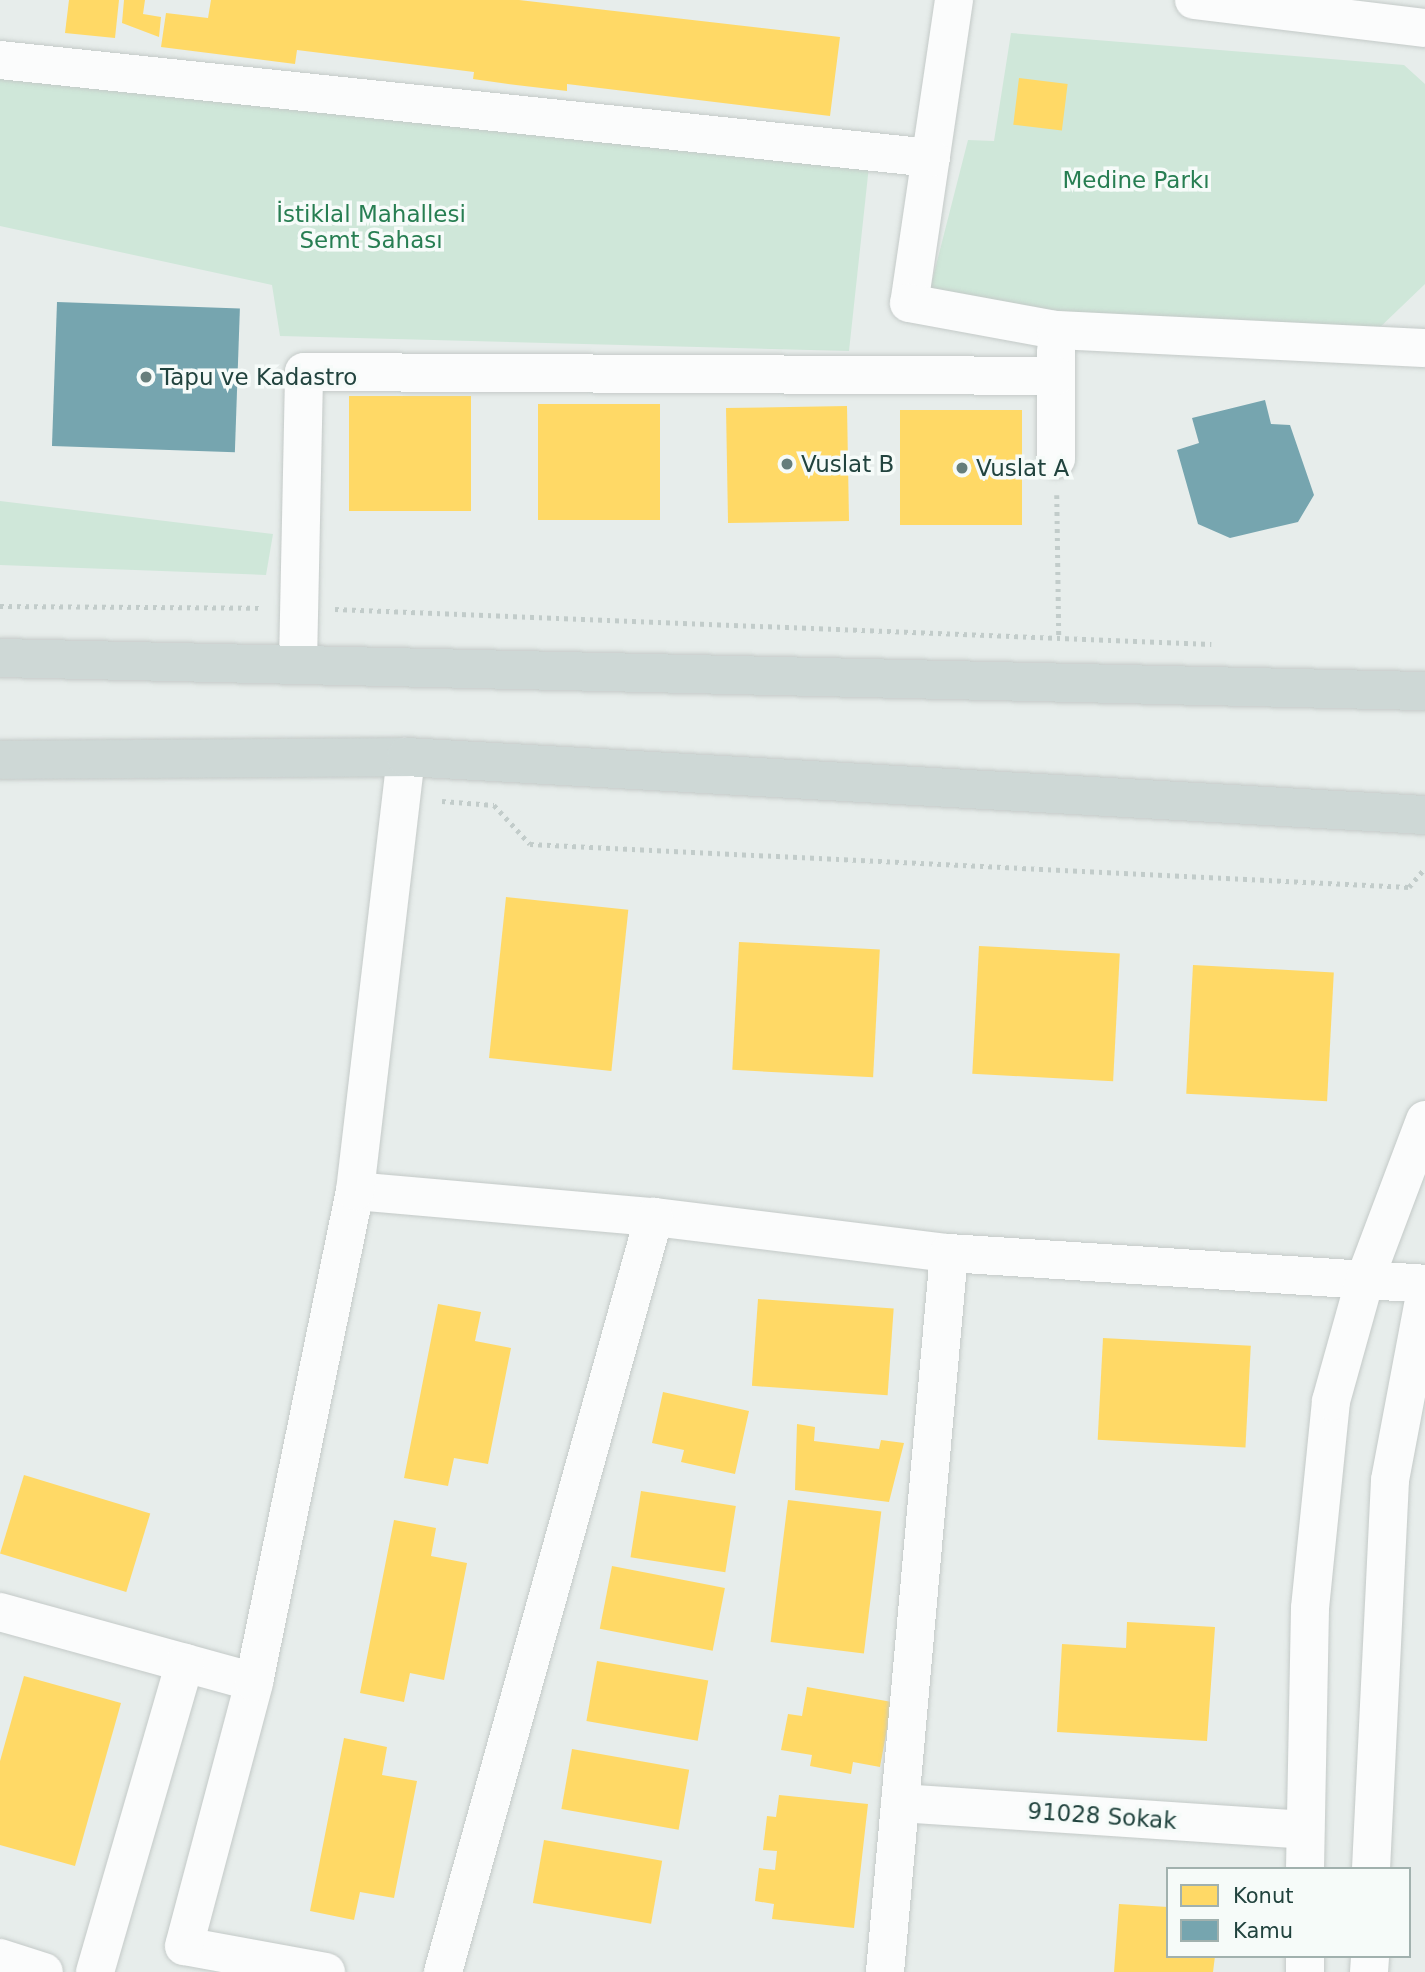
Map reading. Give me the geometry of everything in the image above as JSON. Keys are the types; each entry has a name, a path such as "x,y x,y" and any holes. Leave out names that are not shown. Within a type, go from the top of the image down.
{"main road":[{"path":"0,657 1425,691"},
{"path":"0,760 406,757 1425,815"}],"street":[{"path":"954,0 909,303 1056,330 1425,348"},
{"path":"1194,0 1425,28"},
{"path":"0,60 931,158"},
{"path":"1056,330 1056,459"},
{"path":"298,663 304,372 1056,376"},
{"path":"327,1972 181,1959 254,1682 355,1191 406,757"},
{"path":"1305,1867 1310,1608 1331,1401 1365,1279 1425,1120"},
{"path":"355,1191 654,1217 949,1252 1425,1283"},
{"path":"443,1972 654,1217"},
{"path":"885,1972 949,1252"},
{"path":"1371,1867 1390,1480 1425,1294"},
{"path":"0,1612 254,1682"},
{"path":"96,1972 185,1663"},
{"name":"91028 Sokak","path":"900,1803 1305,1830"},
{"path":"0,1958 44,1972"}],"path":[{"path":"1056,459 1059,636"},
{"path":"0,606 299,608 1059,636 1223,645"},
{"path":"401,797 494,805 530,844 1409,887 1425,868"}],"green space":[{"name":"Medine Parkı","path":"1011,33 1404,65 1425,84 1425,284 1376,331 1090,315 929,293 968,140 994,141"},
{"name":"İstiklal Mahallesi Semt Sahası","path":"0,79 869,166 849,351 280,336 272,285 0,226"},
{"path":"0,501 273,534 266,575 0,565"}],"building: Konut":[{"path":"69,0 119,0 115,38 65,33"},
{"path":"124,0 145,0 143,14 161,17 159,37 122,23"},
{"path":"211,0 519,0 840,37 830,116 567,84 567,91 516,85 473,79 474,72 297,50 295,64 161,47 166,13 208,18"},
{"path":"1019,78 1068,84 1062,131 1013,125"},
{"path":"349,396 471,396 471,511 349,511"},
{"path":"538,404 660,404 660,520 538,520"},
{"name":"Vuslat B","path":"847,406 849,521 728,523 726,408"},
{"name":"Vuslat A","path":"900,410 1022,410 1022,525 900,525"},
{"path":"506,897 628,910 611,1071 489,1058"},
{"path":"739,942 880,949 873,1077 732,1070"},
{"path":"979,946 1120,953 1113,1081 972,1074"},
{"path":"1193,965 1334,972 1327,1101 1186,1094"},
{"path":"758,1299 894,1308 888,1395 752,1386"},
{"path":"438,1304 481,1312 475,1341 511,1348 488,1464 454,1458 448,1486 404,1478"},
{"path":"1103,1338 1251,1346 1245,1448 1098,1440"},
{"path":"663,1392 749,1411 735,1474 681,1462 684,1450 652,1443"},
{"path":"797,1424 815,1427 814,1441 879,1449 881,1440 904,1443 889,1502 795,1490"},
{"path":"24,1475 150,1514 126,1592 0,1553"},
{"path":"641,1491 736,1506 725,1572 631,1557"},
{"path":"788,1500 881,1511 864,1653 771,1642"},
{"path":"394,1520 436,1528 431,1556 467,1563 444,1680 410,1673 404,1702 360,1693"},
{"path":"612,1566 725,1588 713,1651 600,1629"},
{"path":"1127,1622 1215,1627 1207,1741 1057,1732 1062,1644 1126,1648"},
{"path":"597,1661 708,1681 698,1741 586,1721"},
{"path":"24,1676 121,1703 75,1866 0,1845 0,1761"},
{"path":"807,1687 892,1702 880,1767 853,1762 851,1774 810,1766 812,1755 781,1750 788,1714 802,1716"},
{"path":"344,1738 387,1747 382,1775 417,1781 394,1898 360,1892 354,1920 310,1911"},
{"path":"572,1749 689,1770 679,1830 561,1809"},
{"path":"779,1795 868,1804 854,1928 772,1919 774,1904 755,1901 759,1868 775,1870 777,1851 763,1850 767,1816 776,1817"},
{"path":"544,1840 662,1861 651,1924 533,1903"},
{"path":"1119,1904 1166,1907 1166,1958 1215,1958 1213,1972 1114,1972"}],"building: Kamu":[{"name":"Tapu ve Kadastro","path":"57,302 240,308 235,452 52,446"},
{"path":"1265,400 1271,424 1290,425 1314,495 1298,522 1230,538 1198,524 1177,450 1199,443 1192,418"}],"place":[{"name":"Tapu ve Kadastro","path":"146,377"},
{"name":"Vuslat B","path":"787,464"},
{"name":"Vuslat A","path":"962,468"}]}
